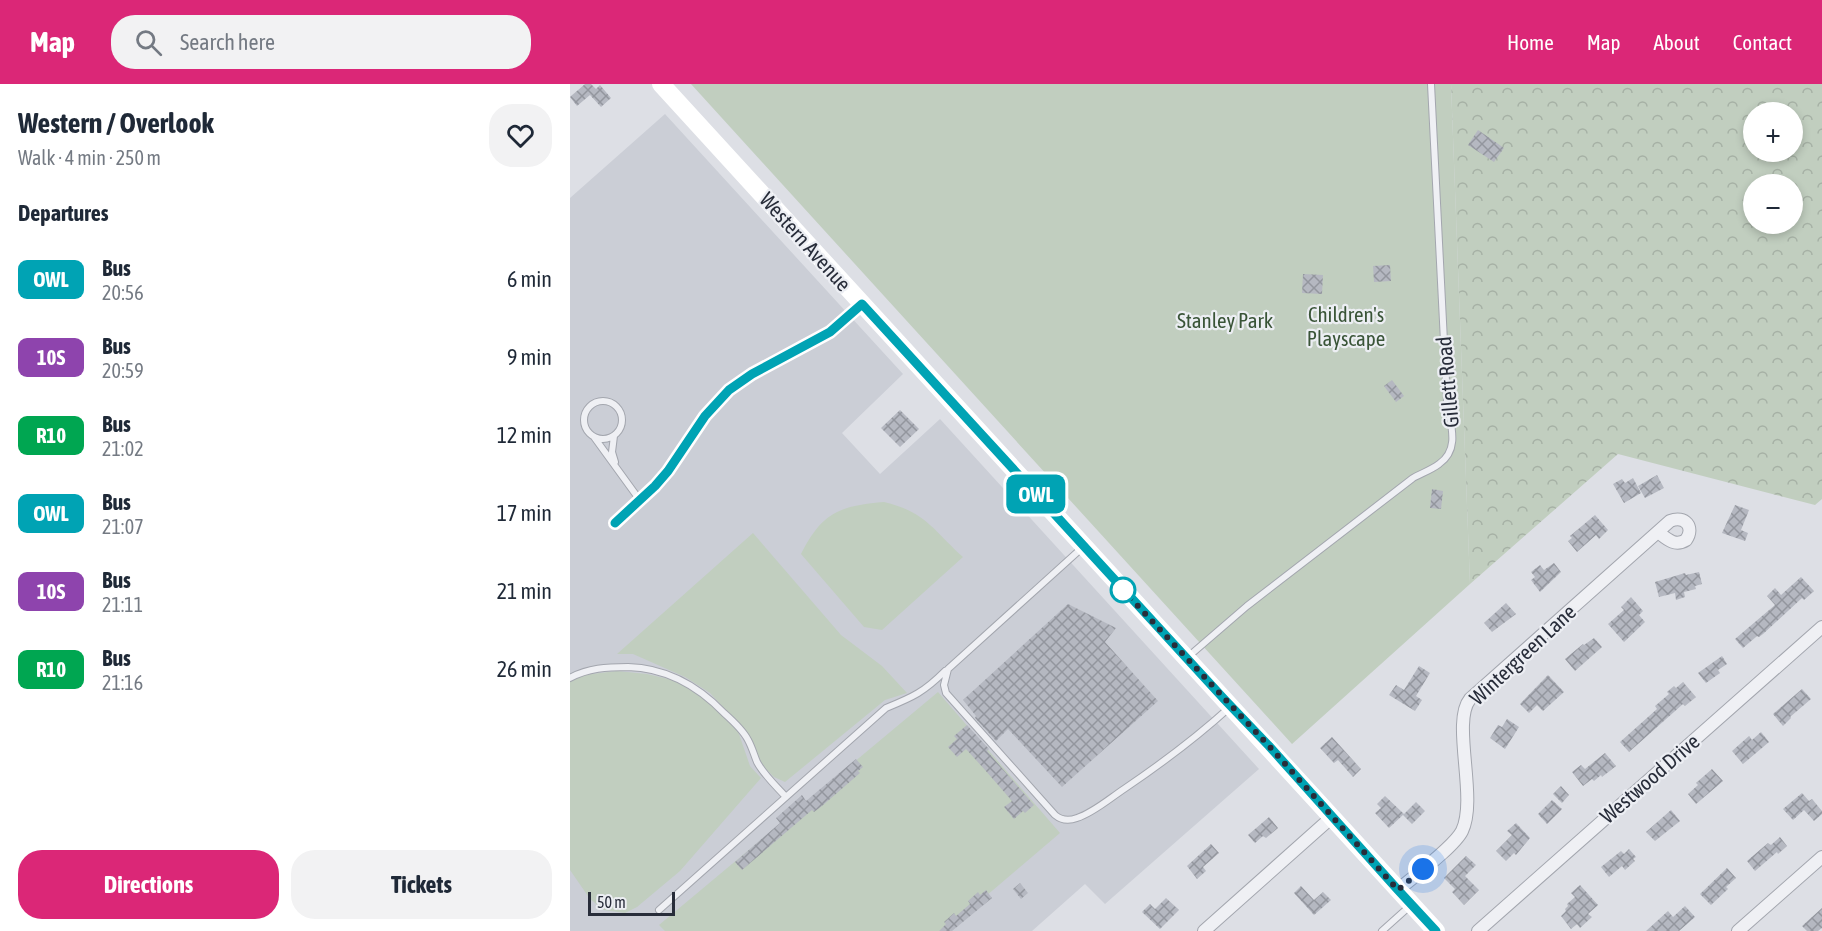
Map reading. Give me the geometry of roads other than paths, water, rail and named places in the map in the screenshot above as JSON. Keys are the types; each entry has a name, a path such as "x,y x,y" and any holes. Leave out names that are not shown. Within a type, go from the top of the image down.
{"main road":[{"name":"Western Avenue","path":"661,84 1436,931"}],"street":[{"name":"Wintergreen Lane","path":"1398,890 1456,839 1464,825 1467,810 1463,721 1467,704 1658,532"},
{"name":"Westwood Drive","path":"1478,931 1822,627"},
{"path":"1204,931 1332,817"},
{"path":"1738,931 1822,857"}],"lane":[{"name":"Gillett Road","path":"1186,659 1247,606 1413,478 1441,463 1451,449 1452,428 1447,401 1431,84"},
{"path":"615,523 668,471 705,416 729,390 752,374 830,332 862,304"},
{"path":"593,437 605,439 614,436 620,429 623,417 617,406 606,400 594,403 586,411 585,428 639,499"},
{"path":"614,436 612,452 618,471"},
{"path":"659,910 886,708 916,696 932,684 1083,546"},
{"path":"570,678 582,671 609,667 634,668 656,670 692,685 710,698 732,720 748,740 758,763 786,797"},
{"path":"948,669 944,685 945,693 1055,815 1068,820 1091,811 1146,774 1231,707"},
{"path":"1382,931 1411,904"}],"park label":[{"name":"Stanley Park","path":"1225,321"},
{"name":"Children's Playscape","path":"1346,327"}]}
